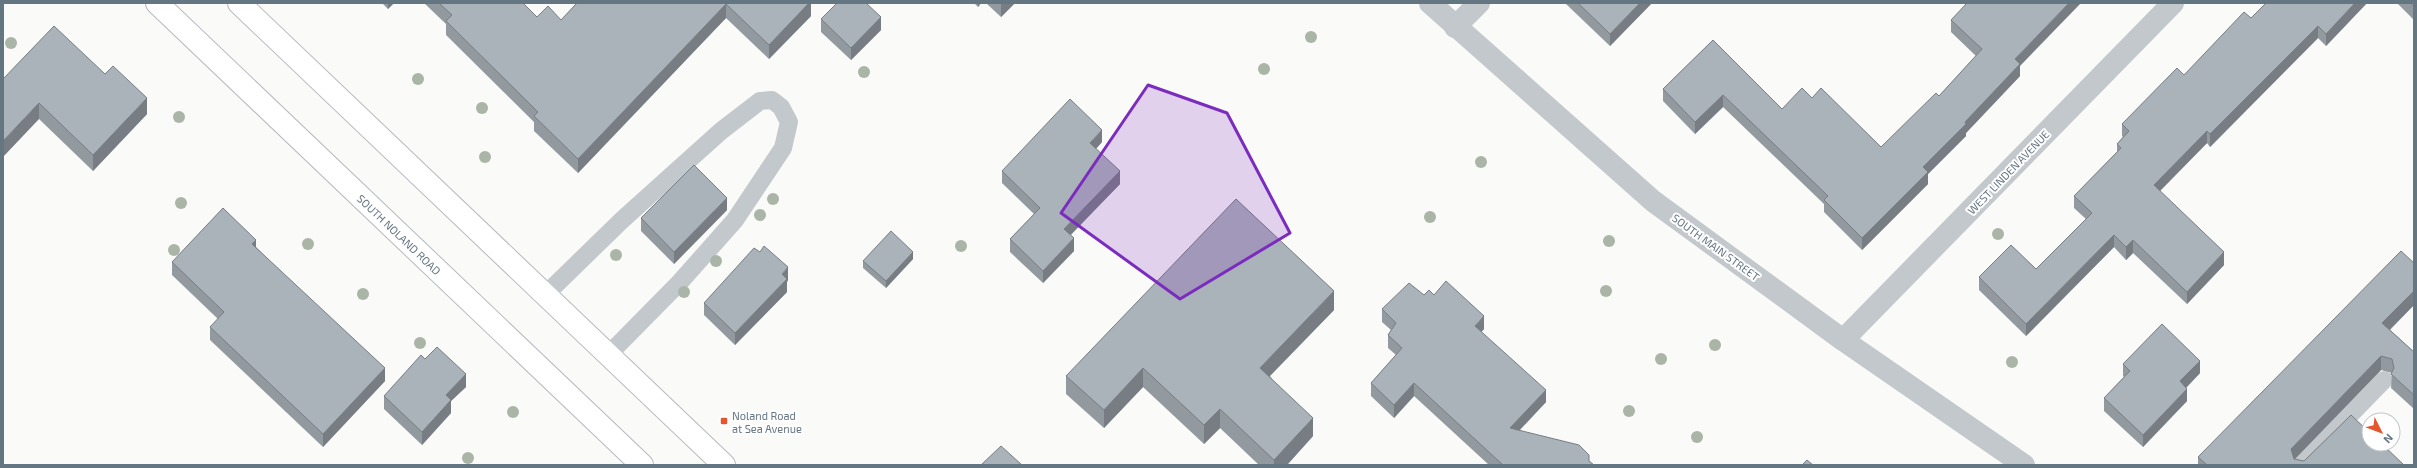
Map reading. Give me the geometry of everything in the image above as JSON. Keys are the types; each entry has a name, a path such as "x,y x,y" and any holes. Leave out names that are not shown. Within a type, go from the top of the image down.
{"main road":[{"name":"SOUTH NOLAND ROAD","path":"157,3 642,465"},
{"path":"239,3 724,465"}],"street":[{"name":"SOUTH MAIN STREET","path":"1430,3 1455,27 1653,201 1843,340 2024,465"},
{"path":"1455,27 1479,3"},
{"name":"WEST LINDEN AVENUE","path":"1843,340 2173,3"}],"lane":[{"path":"546,295 622,220 721,131 760,101 772,100 781,107 789,122 783,148 735,220 680,282 608,355"},
{"path":"2301,465 2384,380"}],"highlighted area":[{"path":"1148,85 1227,113 1290,233 1180,299 1061,213"}],"building":[{"path":"439,3 523,3 537,17 548,6 561,20 577,3 809,3 769,45 726,4 578,159 534,116 538,112 446,21 452,15"},
{"path":"837,3 866,3 881,17 851,48 821,19"},
{"path":"1578,3 1640,3 1610,34"},
{"path":"1967,3 2069,3 2015,59 2020,64 1965,122 1966,124 1923,167 1928,172 1862,238 1824,200 1828,196 1723,95 1695,122 1663,89 1713,40 1782,109 1802,88 1812,98 1821,88 1881,147 1936,93 1939,96 1982,49 1951,20"},
{"path":"2266,3 2355,3 2326,34 2318,26 2210,134 2207,131 2154,185 2224,252 2187,292 2133,240 2126,247 2114,235 2026,324 1979,277 2011,245 2036,269 2092,213 2074,196 2121,148 2117,144 2129,131 2122,124 2177,68 2184,75 2244,12 2251,18"},
{"path":"54,26 105,74 113,66 147,98 93,155 39,103 3,141 3,79"},
{"path":"1070,99 1102,130 1090,143 1120,171 1064,229 1074,238 1043,271 1010,239 1040,208 1002,171"},
{"path":"694,165 727,198 674,252 641,218"},
{"path":"1236,199 1334,291 1260,368 1313,418 1274,460 1220,409 1204,425 1143,368 1104,410 1066,376"},
{"path":"223,208 256,240 252,244 385,368 323,434 210,327 224,312 172,262"},
{"path":"891,231 913,252 886,281 863,261"},
{"path":"764,246 788,267 782,274 787,279 735,333 704,303 754,248 760,252"},
{"path":"2401,251 2414,263 2414,291 2382,323 2414,352 2414,395 2391,374 2394,368 2392,359 2381,356 2291,449 2294,459 2304,461 2351,415 2361,424 2361,452 2390,452 2404,465 2207,465 2198,457"},
{"path":"1446,281 1484,316 1475,326 1546,390 1510,428 1579,445 1589,455 1589,461 1594,465 1503,465 1414,383 1394,405 1371,383 1402,348 1388,335 1396,323 1382,309 1409,283 1424,295 1429,290 1434,295"},
{"path":"2162,324 2200,361 2180,381 2187,389 2143,435 2104,398 2130,371 2123,364"},
{"path":"437,347 466,374 446,395 451,400 422,432 384,396 421,355 425,359"},
{"path":"1001,446 1022,465 981,465"},
{"path":"1807,460 1813,465 1802,465"}],"place":[{"name":"Noland Road at Sea Avenue","path":"724,421"}]}
